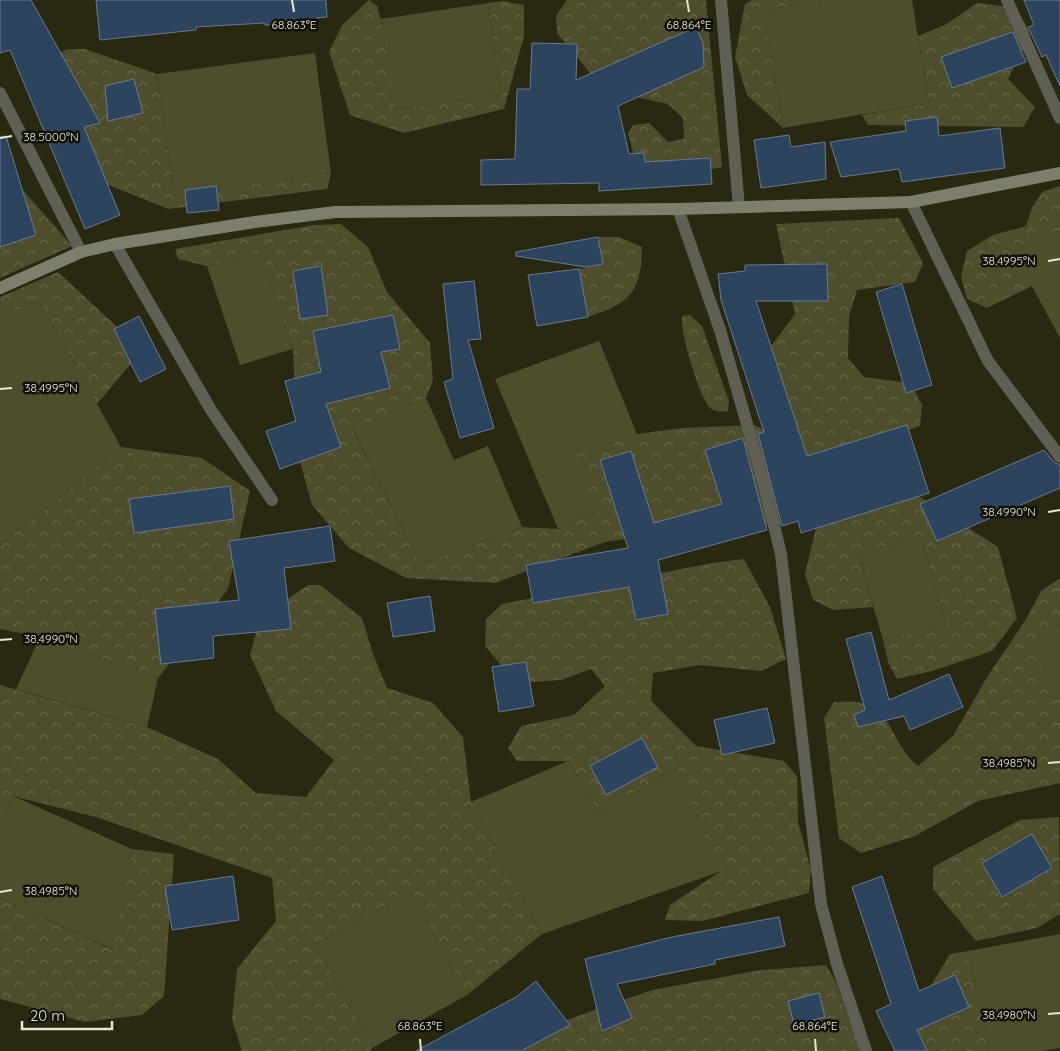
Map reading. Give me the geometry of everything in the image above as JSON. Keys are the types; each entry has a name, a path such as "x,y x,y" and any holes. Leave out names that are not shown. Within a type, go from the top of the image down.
{"street":[{"path":"0,288 81,252 115,244 335,212 678,209 911,202 1060,173"}],"lane":[{"path":"721,0 739,207"},
{"path":"1006,0 1060,118"},
{"path":"0,93 81,252"},
{"path":"911,202 988,361 1060,457"},
{"path":"678,209 720,330 763,480 780,554 821,904 837,964 866,1051"},
{"path":"115,244 211,410 272,500"}],"green space":[{"path":"369,0 377,6 381,19 395,110 501,94 488,3 503,1 524,5 524,36 504,109 404,133 350,115 329,52 342,25"},
{"path":"567,0 706,0 722,167 677,177 636,163 628,133 633,125 649,123 668,142 684,139 683,118 668,104 604,90 557,33 556,16"},
{"path":"752,0 823,0 764,10 783,128 747,95 735,57 745,4"},
{"path":"823,0 912,0 929,103 783,128 764,10"},
{"path":"488,3 501,94 394,110 381,19"},
{"path":"977,3 1004,7 1016,12 1026,25 1030,35 1008,79 1035,107 1023,127 868,125 862,115 929,103 918,36 945,25"},
{"path":"68,49 85,49 157,74 174,195 331,173 327,189 168,209 72,170 54,55"},
{"path":"315,53 331,173 174,195 157,74"},
{"path":"0,164 72,246 0,278"},
{"path":"1060,186 1060,230 1014,253 1032,286 987,308 967,299 961,277 967,251 993,235 1026,226 1032,208 1042,192"},
{"path":"899,218 923,263 915,282 857,290 849,316 848,358 864,377 910,383 922,405 920,426 806,463 762,358 795,314 776,224"},
{"path":"341,224 368,247 387,292 430,343 433,380 426,398 352,428 420,564 522,527 558,529 597,511 576,455 637,434 682,428 754,425 777,436 799,505 781,525 712,525 605,542 495,583 406,578 349,548 312,505 297,451 293,349 261,253 207,266 178,259 175,249 314,225"},
{"path":"1060,230 1060,338 1014,253"},
{"path":"598,237 619,237 642,247 641,262 636,285 631,294 624,301 603,312 588,317 579,269 603,264"},
{"path":"261,253 293,349 240,365 207,266"},
{"path":"58,272 142,350 97,404 39,300 0,317 0,297"},
{"path":"39,300 121,447 0,546 0,317"},
{"path":"690,315 702,326 729,401 728,411 710,408 701,392 687,349 682,324 682,316"},
{"path":"599,341 637,434 577,455 597,511 558,529 495,379"},
{"path":"426,398 454,460 488,446 522,527 420,564 352,427"},
{"path":"121,447 202,458 250,491 228,589 158,678 40,637 0,629 0,546"},
{"path":"908,489 998,547 1017,618 992,651 932,671 897,679 888,662 883,640 946,624 921,537 858,554 873,607 833,610 813,600 805,574 819,515"},
{"path":"921,537 946,624 883,640 858,554"},
{"path":"744,559 770,607 786,659 761,671 700,665 653,673 651,701 696,746 784,761 797,776 798,822 811,870 809,893 702,921 665,920 670,905 721,871 676,769 599,813 568,761 517,761 508,748 521,726 574,715 605,686 591,669 561,680 516,683 485,646 486,619 502,604 712,563"},
{"path":"1060,578 1060,624 1033,641 1050,698 1060,697 1060,783 978,801 915,836 861,853 839,838 824,718 834,702 854,702 868,705 879,711 907,754 918,766 953,736 989,674 1025,621 1041,591"},
{"path":"308,585 320,585 362,618 373,654 387,688 433,703 463,737 471,802 542,934 467,995 410,892 314,945 374,1047 369,1051 242,1051 232,1020 237,969 276,921 272,878 99,818 13,796 0,823 0,685 147,727 218,759 256,793 306,797 334,760 276,711 250,655 260,618"},
{"path":"1060,624 1060,697 1050,698 1032,641"},
{"path":"40,637 158,678 147,727 16,689"},
{"path":"568,761 599,813 676,769 722,871 542,934 471,802"},
{"path":"13,796 132,849 114,950 0,898 0,823"},
{"path":"1059,817 1060,914 1037,928 976,941 933,889 933,867 1020,820"},
{"path":"132,849 174,854 164,996 142,1015 85,1022 0,999 0,898 113,950"},
{"path":"410,892 467,995 374,1047 314,945"},
{"path":"1060,934 1060,1048 1042,1051 989,1051 968,951"},
{"path":"968,951 989,1051 912,1051 918,1007 950,954"},
{"path":"826,965 836,982 860,1051 478,1051 652,990 761,970"}],"building":[{"path":"0,0 31,0 100,123 84,127 120,215 85,229 10,50 0,53"},
{"path":"96,0 326,0 327,17 316,18 316,24 265,25 264,23 196,27 196,30 100,40"},
{"path":"1024,0 1060,0 1060,86 1046,55 1042,57 1028,27 1034,25"},
{"path":"696,27 703,43 704,67 618,106 629,154 644,153 645,162 710,158 712,184 599,191 599,183 481,185 481,160 515,159 517,89 530,89 532,43 577,44 576,80"},
{"path":"1013,32 1026,62 952,88 941,57"},
{"path":"134,79 143,113 108,121 105,86"},
{"path":"937,117 939,136 1000,128 1005,168 902,182 899,169 841,177 830,142 906,131 905,121"},
{"path":"789,135 791,147 825,142 826,179 761,188 754,140"},
{"path":"6,136 36,235 0,247 0,137"},
{"path":"216,186 219,210 187,213 185,190"},
{"path":"598,237 603,264 586,267 516,256 516,252"},
{"path":"827,264 828,301 756,301 807,456 907,425 929,493 801,533 798,521 782,526 758,434 764,432 721,300 718,274 745,271 745,265"},
{"path":"321,266 328,315 300,319 293,271"},
{"path":"579,269 588,317 537,326 528,275"},
{"path":"474,281 481,339 468,340 494,428 460,438 444,382 453,379 443,284"},
{"path":"902,284 932,385 906,393 876,292"},
{"path":"393,315 400,349 381,352 390,388 326,404 341,447 280,469 266,431 296,421 285,381 321,372 313,331"},
{"path":"139,316 166,369 140,382 114,329"},
{"path":"743,438 767,530 658,560 668,614 636,620 629,587 533,603 526,565 628,548 600,460 631,451 654,523 722,504 705,450"},
{"path":"1044,450 1054,462 1060,465 1060,488 937,541 920,504"},
{"path":"230,486 234,519 134,533 129,499"},
{"path":"330,526 335,561 284,568 291,629 213,636 214,658 161,664 155,609 239,600 229,541"},
{"path":"430,596 435,631 393,637 387,603"},
{"path":"871,632 889,700 949,674 963,707 910,730 904,716 858,727 854,715 865,710 846,639"},
{"path":"526,662 534,706 499,712 492,667"},
{"path":"767,708 775,743 722,755 714,720"},
{"path":"642,738 658,767 606,795 590,766"},
{"path":"1032,834 1052,868 1002,897 982,863"},
{"path":"233,876 239,920 172,930 165,886"},
{"path":"882,876 919,991 955,975 969,1007 917,1030 927,1051 895,1051 876,1011 891,1004 852,887"},
{"path":"779,917 785,946 715,960 715,964 617,984 632,1018 602,1031 585,959 672,937"},
{"path":"536,981 570,1025 521,1051 416,1051 516,997"},
{"path":"819,993 825,1017 794,1025 788,1001"}]}
